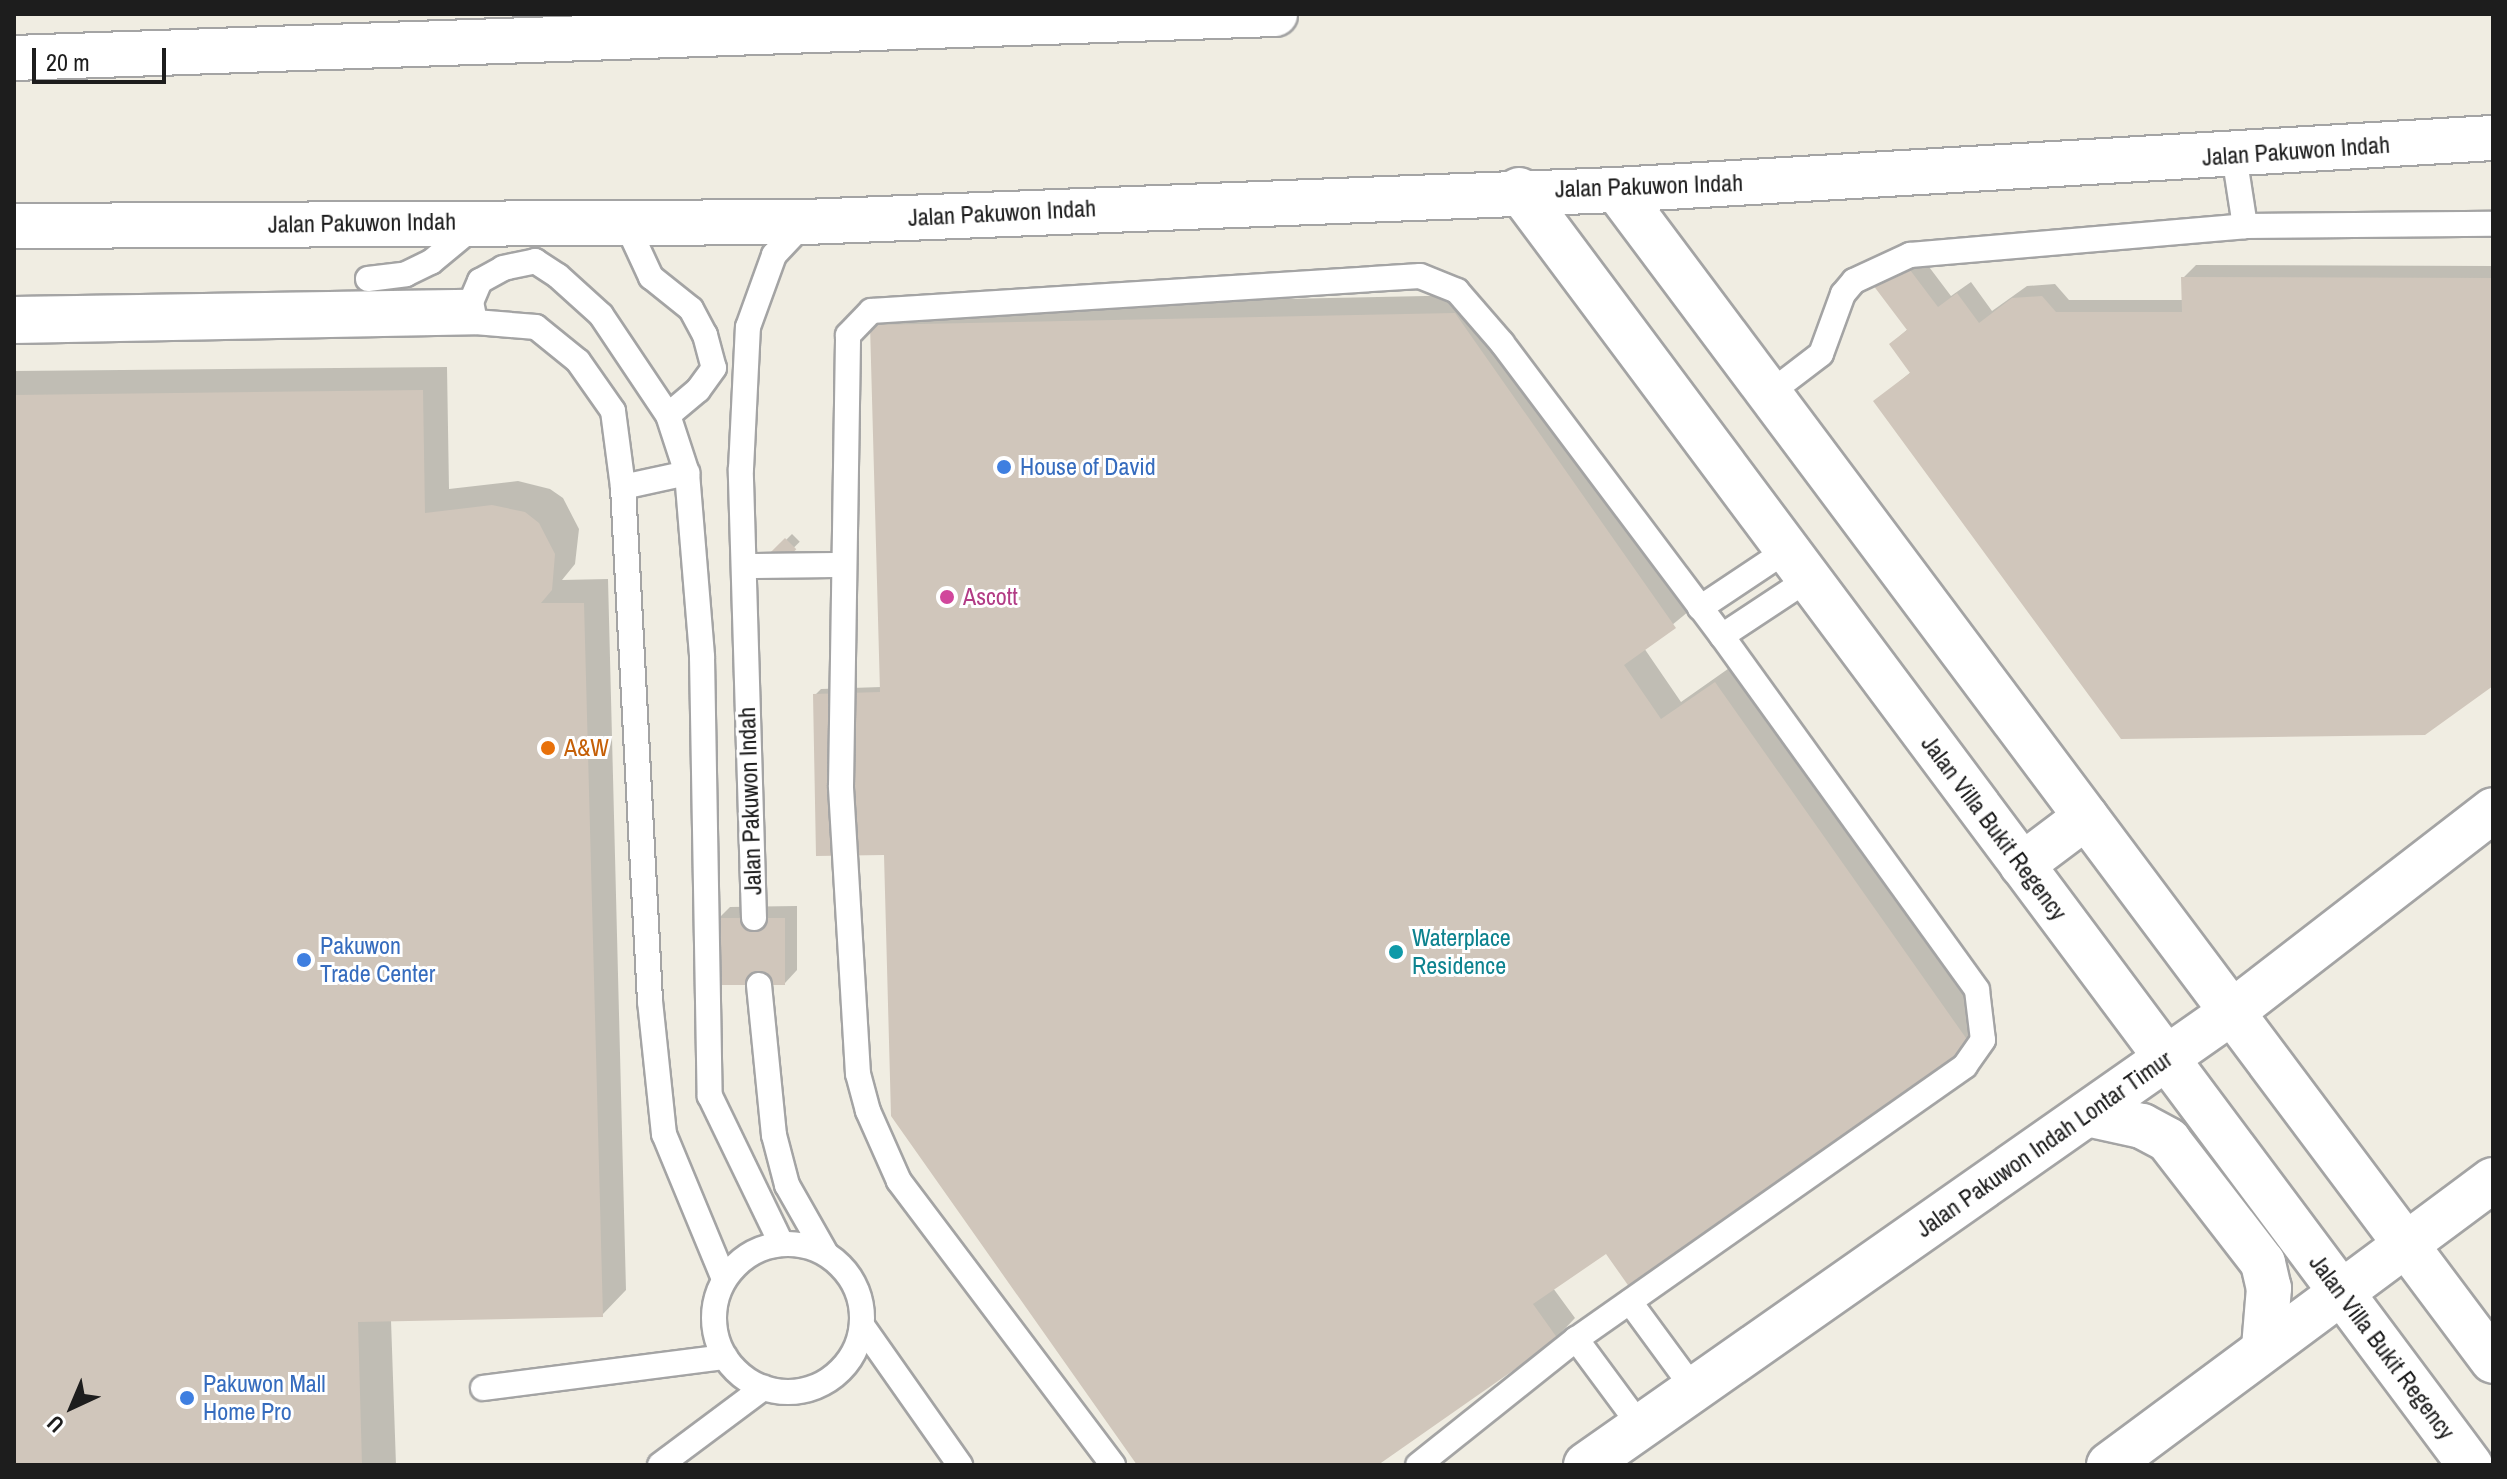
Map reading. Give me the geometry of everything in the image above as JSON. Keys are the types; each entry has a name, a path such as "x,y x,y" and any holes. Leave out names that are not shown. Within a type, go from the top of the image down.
{"street":[{"path":"14,58 1028,18 1275,14"},
{"name":"Jalan Pakuwon Indah","path":"14,226 805,222 1519,190 1617,190 2493,138"},
{"name":"Jalan Villa Bukit Regency","path":"1519,190 2470,1465"},
{"path":"1617,190 2493,1361"},
{"name":"Jalan Pakuwon Indah Lontar Timur","path":"1586,1465 2232,1012 2493,810"},
{"path":"2022,865 2086,817"},
{"path":"2087,1114 2142,1126 2168,1140 2263,1263 2269,1288 2264,1348"},
{"path":"2109,1465 2493,1180"}],"lane":[{"path":"2234,155 2245,226"},
{"path":"625,221 651,277 691,309 705,335 714,368 698,390 668,415"},
{"path":"368,279 406,274 431,262 455,247 478,222"},
{"name":"Jalan Pakuwon Indah","path":"754,918 747,783 747,566 741,469 748,327 774,255 805,222"},
{"path":"1770,393 1821,354 1843,294 1854,281 1910,255 2245,226 2493,224"},
{"path":"473,312 480,281 503,268 535,261 601,315 668,415 687,473 702,657 710,1096 781,1243"},
{"path":"1113,1465 920,1213 899,1181 868,1111 858,1074 841,786 848,335 871,311 1420,276 1457,291 1502,343 1722,636 1977,990 1983,1040 1965,1066 1576,1339 1418,1465"},
{"path":"14,309 473,312 536,327 578,361 613,411 623,487 650,1001 664,1134 724,1279"},
{"path":"14,331 473,312"},
{"path":"623,487 687,473"},
{"path":"1700,608 1797,564"},
{"path":"1722,636 1797,564"},
{"path":"747,566 843,565"},
{"path":"759,985 774,1135 787,1185 825,1252 847,1272 861,1298 863,1327 853,1355 834,1377 812,1389 763,1388 741,1375 725,1357 715,1331 715,1305 724,1279 748,1254 781,1243 825,1252"},
{"path":"1630,1302 1694,1389"},
{"path":"863,1327 960,1465"},
{"path":"1576,1339 1641,1427"},
{"path":"483,1388 725,1357"},
{"path":"660,1465 763,1388"}],"building":[{"path":"1904,262 1938,307 1957,293 1979,323 2012,298 2042,296 2056,312 2182,312 2181,277 2493,278 2493,686 2425,735 2121,739 1873,401 1910,373 1889,344 1907,330 1873,285"},
{"name":"Waterplace Residence","path":"1455,313 1676,628 1624,665 1661,719 1715,682 1973,1048 1630,1288 1606,1254 1533,1304 1558,1339 1378,1465 1137,1465 891,1116 884,855 816,856 813,694 880,692 870,325"},
{"name":"Pakuwon Trade Center","path":"423,390 425,513 492,505 525,512 539,523 555,554 552,590 541,603 584,603 603,1317 358,1322 362,1465 14,1465 14,395"},
{"path":"785,538 796,549 781,564 770,553"},
{"path":"716,918 785,918 785,985 716,985"}],"place":[{"name":"House of David","path":"1004,467"},
{"name":"Ascott","path":"947,597"},
{"name":"A&W","path":"548,748"},
{"name":"Waterplace Residence","path":"1396,952"},
{"name":"Pakuwon Trade Center","path":"304,960"},
{"name":"Pakuwon Mall Home Pro","path":"187,1398"}]}
